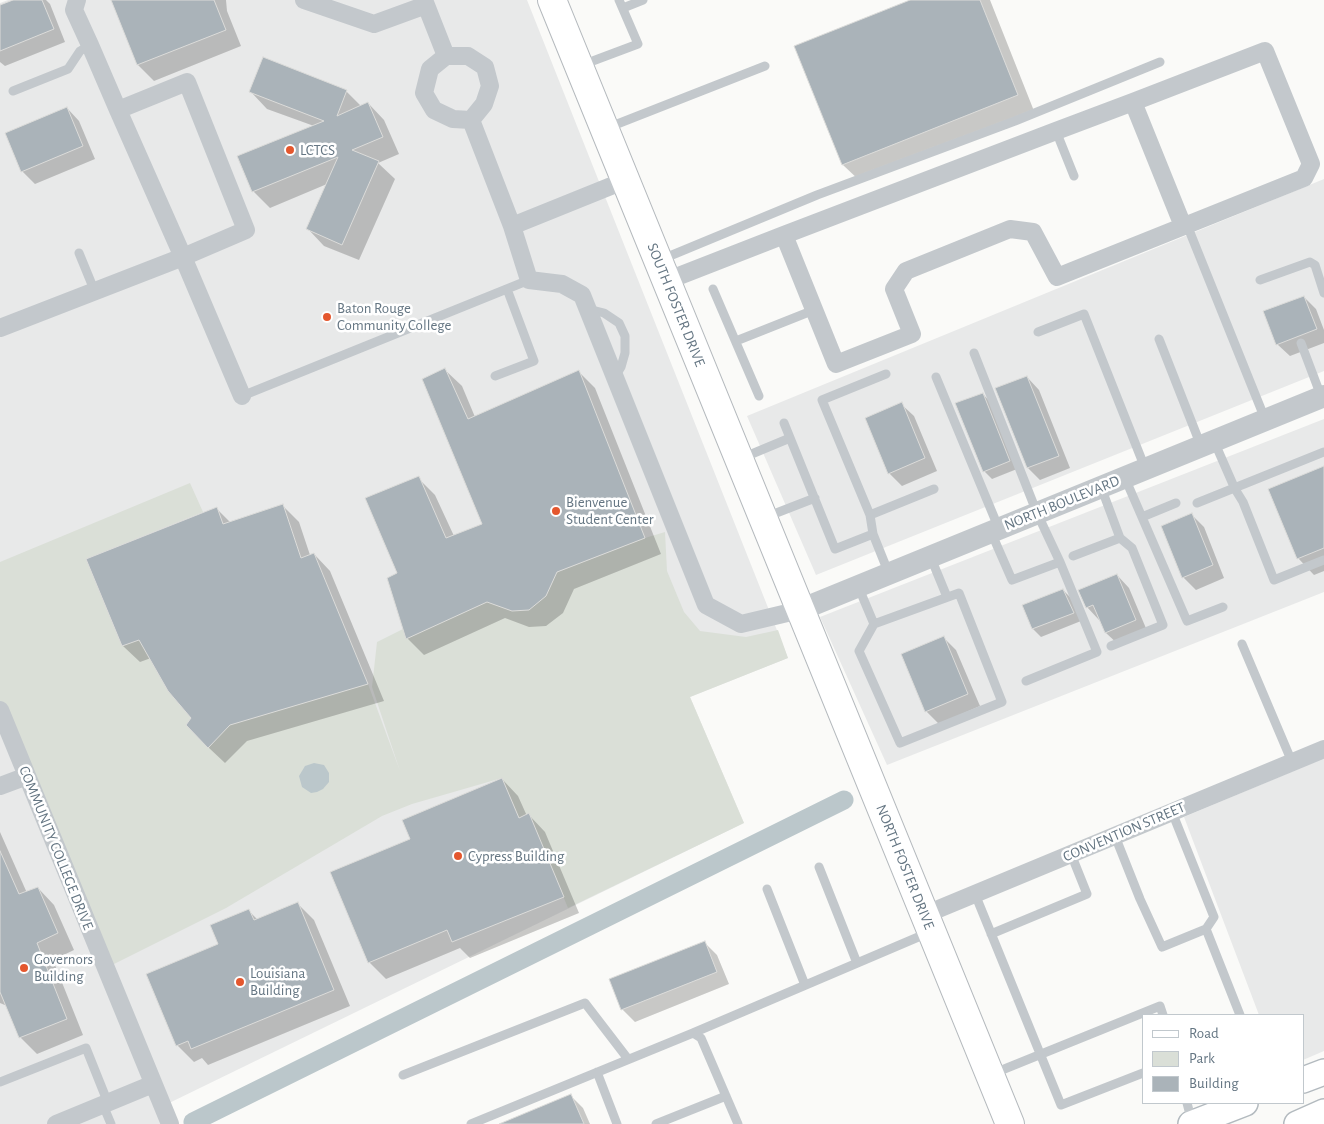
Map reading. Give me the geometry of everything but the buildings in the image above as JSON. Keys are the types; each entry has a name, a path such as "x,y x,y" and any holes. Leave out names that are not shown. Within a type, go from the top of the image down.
{"main road":[{"name":"SOUTH FOSTER DRIVE","path":"552,0 800,610"},
{"name":"NORTH FOSTER DRIVE","path":"800,610 1010,1124"},
{"path":"1304,1080 1324,1072"},
{"path":"1190,1117 1234,1105"},
{"path":"1297,1124 1324,1112"}],"street":[{"path":"77,0 74,10 183,256 242,396"},
{"path":"304,0 374,24 425,2 446,56"},
{"path":"662,271 784,236 1265,51 1311,164 1304,178 1057,277 1032,232 1010,229 906,271 894,289 912,334 836,364 784,236"},
{"path":"446,56 468,56 484,67 490,86 484,104 471,120 453,119 434,110 424,93 430,69 446,56"},
{"path":"0,328 95,292 246,230 187,82 118,110"},
{"path":"1133,102 1185,225"},
{"path":"471,120 512,226 529,280 562,284 582,296 706,604 741,624 800,610"},
{"path":"512,226 626,180"},
{"name":"NORTH BOULEVARD","path":"800,610 1323,397"},
{"name":"COMMUNITY COLLEGE DRIVE","path":"0,710 170,1124"},
{"name":"CONVENTION STREET","path":"928,924 975,894 1324,749"},
{"path":"0,786 27,776"},
{"path":"56,1124 153,1084"}],"lane":[{"path":"579,66 638,44 621,4 643,0"},
{"path":"13,91 68,69 80,51 90,45"},
{"path":"662,271 817,195 1028,116 1160,62"},
{"path":"605,130 765,66"},
{"path":"1056,131 1074,176"},
{"path":"1185,225 1265,420"},
{"path":"79,253 95,292"},
{"path":"1260,280 1310,262 1315,265 1324,293"},
{"path":"242,396 529,280"},
{"path":"495,376 534,361 507,289"},
{"path":"714,289 760,396"},
{"path":"588,309 604,314 619,323 625,336 626,353 615,378"},
{"path":"736,341 814,310"},
{"path":"1038,332 1084,314 1146,469"},
{"path":"1159,339 1208,444 1243,502 1274,580 1324,560"},
{"path":"1301,343 1323,397"},
{"path":"974,353 1037,513 1060,562 1097,652 1026,682"},
{"path":"886,374 822,400 870,515 873,534 889,574"},
{"path":"936,377 995,530 1012,580 1060,562"},
{"path":"784,423 835,548 873,534"},
{"path":"738,459 790,438"},
{"path":"1197,504 1324,452"},
{"path":"1125,477 1187,621 1223,607"},
{"path":"1101,487 1120,538 1132,548 1164,625 1110,646"},
{"path":"870,515 934,489"},
{"path":"762,518 815,498"},
{"path":"1142,517 1176,503"},
{"path":"1073,556 1120,538"},
{"path":"930,557 947,597"},
{"path":"858,586 874,624"},
{"path":"959,593 1002,702 900,744 859,651 874,624 959,593"},
{"path":"1242,644 1292,762"},
{"path":"1115,836 1162,947 1206,930 1214,917 1172,812"},
{"path":"991,934 1087,894 1072,854"},
{"path":"819,867 857,963"},
{"path":"767,889 806,985"},
{"path":"975,894 1061,1105 1142,1073"},
{"path":"471,1124 857,963 928,924"},
{"path":"1206,930 1240,1014"},
{"path":"403,1075 585,1003 628,1059"},
{"path":"990,1075 1160,1006 1163,1014"},
{"path":"693,1033 701,1038 738,1124"},
{"path":"0,1082 86,1048 111,1124"},
{"path":"597,1072 617,1124"},
{"path":"656,1124 726,1096"}],"shaded area":[{"name":"Baton Rouge Community College","path":"8,0 527,0 788,658 690,697 744,823 163,1106 170,1124 0,1124 0,3"},
{"path":"1324,179 1324,371 816,575 747,416"},
{"path":"1324,419 1324,592 887,765 820,617"},
{"path":"1324,758 1324,1051 1304,1060 1304,1014 1259,1014 1184,817"},
{"path":"314,763 324,765 329,773 329,782 323,789 311,793 302,787 299,776 305,766"}],"green space":[{"path":"190,483 203,512 86,559 122,646 139,640 191,718 186,725 207,747 230,725 368,684 400,771 372,687 377,642 403,629 487,602 529,610 546,596 553,581 553,574 665,532 667,571 684,612 700,631 746,637 778,630 788,658 690,697 744,823 568,908 529,814 519,818 502,778 412,804 382,816 226,908 106,968 0,710 0,562"}],"waterway":[{"path":"193,1122 844,800"}],"place":[{"name":"LCTCS","path":"290,150"},
{"name":"Baton Rouge Community College","path":"327,317"},
{"name":"Bienvenue Student Center","path":"556,511"},
{"name":"Cypress Building","path":"458,856"},
{"name":"Governors Building","path":"24,968"},
{"name":"Louisiana Building","path":"240,982"}]}
